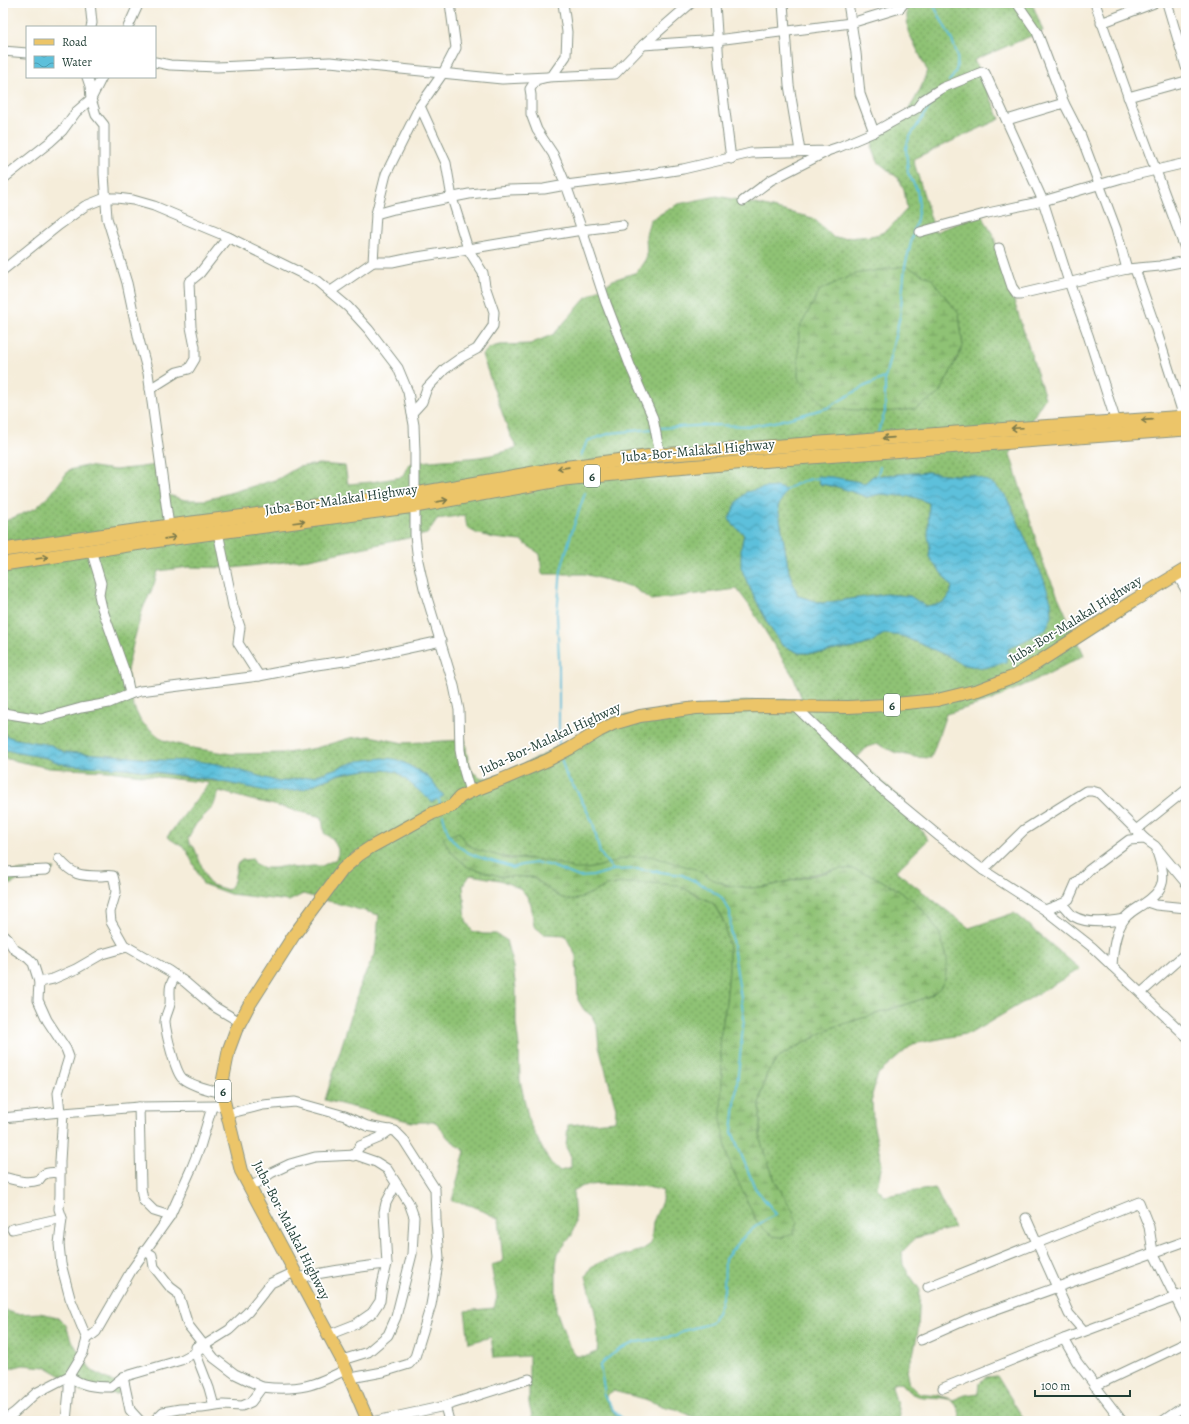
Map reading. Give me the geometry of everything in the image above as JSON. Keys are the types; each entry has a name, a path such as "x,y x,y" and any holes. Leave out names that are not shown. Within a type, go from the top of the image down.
{"highway":[{"name":"Juba-Bor-Malakal Highway","path":"3,550 169,526 415,500 562,468 660,456 994,430 1116,422 1185,421"},
{"name":"Juba-Bor-Malakal Highway","path":"3,564 218,532 415,500 564,479 1185,421"}],"main road":[{"name":"Juba-Bor-Malakal Highway","path":"368,1421 346,1369 241,1171 225,1104 223,1080 230,1049 240,1022 252,1001 294,935 343,870 370,847 433,813 452,806 460,797 548,760 606,728 640,716 696,708 757,706 848,707 915,703 937,700 978,690 1009,678 1037,663 1181,572"}],"street":[{"path":"90,3 91,26"},
{"path":"128,26 139,3"},
{"path":"373,262 376,214 386,174 420,106 443,73 456,48 450,3"},
{"path":"563,3 567,32 566,56 552,76 536,80 530,89 531,114 537,130 553,154 566,185 606,303 631,368 653,418 660,456"},
{"path":"156,62 217,67 330,62 502,79 615,74 643,45 691,3"},
{"path":"715,3 719,64 731,159"},
{"path":"783,3 789,85 800,151"},
{"path":"848,3 860,94 874,132"},
{"path":"643,45 717,40 785,30 851,23 900,8 904,3"},
{"path":"1017,3 1037,32 1064,103 1081,136 1131,269 1155,326 1185,421"},
{"path":"1095,3 1128,97 1186,251"},
{"path":"1102,23 1154,3"},
{"path":"1166,3 1186,67"},
{"path":"3,51 26,52"},
{"path":"743,201 771,180 827,151 874,132 917,108 923,100 942,88 982,72 985,73 1043,201 1116,422"},
{"path":"87,78 90,86 91,99 96,115 104,125 105,198 108,218 127,283 148,373 169,526"},
{"path":"3,179 62,131 76,112 91,99 102,78"},
{"path":"1128,97 1186,81"},
{"path":"1007,120 1064,103"},
{"path":"412,413 422,402 427,388 445,369 477,349 493,326 494,312 484,286 483,273 468,249 452,198 446,162 420,106"},
{"path":"376,214 469,194 508,190 544,189 566,185 631,178 731,159 751,153 827,151"},
{"path":"920,232 988,213 1043,201 1186,163"},
{"path":"3,270 59,224 85,206 105,198 132,200 154,206 265,252 331,291 373,262 392,262 582,230 622,225"},
{"path":"150,389 177,372 189,369 195,359 195,347 191,327 189,282 200,273 228,237"},
{"path":"228,237 317,281 348,307 369,330 398,368 408,392 412,413 415,452 415,500 418,561 424,588 454,686 459,710 460,750 470,792"},
{"path":"999,248 1012,287 1017,294 1023,294 1069,282 1131,269 1160,266 1186,260"},
{"path":"218,532 233,606 240,627 238,643 259,676"},
{"path":"91,550 101,583 99,595 102,608 126,675 130,694"},
{"path":"1181,572 1186,590"},
{"path":"3,713 41,719 81,708 108,703 140,691 259,676 358,659 441,641"},
{"path":"796,707 874,782 940,837 983,870 1045,910 1092,947 1186,1036"},
{"path":"1136,830 1186,790"},
{"path":"983,870 1024,830 1086,791 1092,791 1099,793 1145,839 1155,846 1186,883"},
{"path":"1045,910 1062,904 1069,899 1076,883 1089,870 1129,840 1145,839"},
{"path":"1112,966 1114,948 1120,925 1129,913 1158,893 1163,882 1161,864 1155,846"},
{"path":"59,859 74,873 113,876 116,892 110,912 111,922 124,944 176,975 213,1006 240,1022"},
{"path":"3,872 46,870"},
{"path":"1147,902 1156,905 1186,908"},
{"path":"1062,904 1072,915 1082,920 1100,922 1124,919"},
{"path":"3,935 7,938 14,949 33,963 39,982 38,1000 47,1020 66,1049 68,1057 58,1094 61,1112 59,1209 62,1218 59,1244 61,1264 70,1298 87,1339"},
{"path":"39,982 59,977 102,954 127,947"},
{"path":"1141,993 1186,953"},
{"path":"176,975 170,983 170,1005 165,1021 176,1068 182,1077 225,1104"},
{"path":"3,1118 61,1112 139,1107 212,1107 225,1104 263,1105 294,1102 346,1116 368,1126 395,1131 403,1139 435,1189 436,1220 440,1258 436,1281 431,1305 415,1357 409,1364 383,1372 346,1369"},
{"path":"139,1107 141,1188 143,1200 154,1211 170,1216"},
{"path":"3,1421 14,1413 36,1392 69,1376 83,1353 87,1339 96,1332 144,1251 153,1241 170,1216 200,1148 212,1107"},
{"path":"353,1156 360,1146 379,1138 390,1130"},
{"path":"144,1251 152,1255 154,1267 170,1287 178,1293 188,1325 214,1358 235,1374 262,1387 283,1389 305,1387 325,1380 346,1369 388,1335 396,1317 412,1254 414,1217 409,1203 387,1170 376,1162 353,1156 315,1157 290,1164 271,1173 250,1188"},
{"path":"3,1177 20,1182 34,1182 39,1180 42,1175 48,1172 60,1172"},
{"path":"328,1335 356,1324 372,1313 380,1301 387,1264 384,1212 386,1203 396,1184"},
{"path":"928,1287 1139,1202 1149,1228 1153,1252 1186,1319"},
{"path":"12,1229 62,1218"},
{"path":"1026,1218 1069,1314 1084,1331"},
{"path":"921,1340 966,1320 1186,1241"},
{"path":"69,1376 76,1382 95,1387 111,1387 123,1378 181,1360 196,1352 229,1330 248,1312 271,1283 296,1275 387,1264"},
{"path":"943,1388 1084,1331 1186,1293"},
{"path":"196,1334 197,1357 210,1388 214,1406"},
{"path":"1064,1339 1077,1362 1122,1421"},
{"path":"1095,1386 1186,1343"},
{"path":"66,1421 70,1390 69,1376"},
{"path":"123,1378 130,1410 140,1421"},
{"path":"376,1421 445,1406 529,1379"},
{"path":"154,1421 163,1412 180,1409 223,1405 242,1406 252,1402 262,1387"},
{"path":"1163,1421 1186,1405"},
{"path":"445,1406 449,1421"}],"green space":[{"path":"906,3 1032,3 1043,31 974,60 1000,119 913,159 935,232 981,214 993,235 1045,398 1010,454 1043,563 1084,655 1044,676 990,701 946,714 931,758 915,757 894,752 878,744 867,747 857,758 899,797 928,840 896,871 969,928 1014,913 1080,969 971,1033 913,1044 878,1074 872,1095 873,1123 882,1164 877,1188 884,1196 935,1188 954,1228 915,1238 902,1252 903,1265 920,1290 918,1331 913,1355 907,1370 910,1385 918,1393 938,1395 953,1400 965,1395 978,1393 979,1383 985,1377 997,1376 1025,1421 961,1421 961,1416 954,1402 947,1399 915,1395 908,1391 902,1383 895,1382 892,1386 899,1413 898,1421 702,1421 676,1409 613,1391 606,1395 606,1399 609,1407 624,1421 533,1421 529,1404 529,1356 494,1358 491,1337 469,1343 465,1311 494,1308 497,1297 491,1265 503,1262 499,1219 473,1206 452,1201 465,1151 448,1138 436,1122 412,1122 325,1100 362,980 375,955 379,915 303,894 289,901 230,894 203,884 186,849 167,837 209,783 108,771 49,768 3,758 3,749 47,758 59,763 126,768 240,785 304,789 340,774 367,770 385,770 397,772 421,792 444,796 427,776 403,762 383,758 349,764 314,776 279,782 218,764 63,752 51,745 16,739 3,735 3,522 36,508 51,494 69,470 86,466 115,470 157,465 165,494 185,500 205,500 278,479 298,467 319,464 345,466 348,484 372,482 402,477 409,464 491,455 517,447 510,435 482,355 489,348 499,345 530,344 554,334 586,298 613,280 637,272 647,257 646,235 650,220 678,204 717,196 813,218 834,238 863,237 879,234 887,230 898,219 907,209 904,189 898,178 878,162 872,147 874,137 894,127 901,120 919,92 925,77 927,70 908,31","holes":["959,314 963,346 940,393","928,472 953,475 973,475 1005,495 1028,545 1023,640 1008,649 964,665 948,656 902,636 884,634 870,643 854,648 839,649 823,653 799,653 782,645 769,626 747,582 741,548 744,534 785,490 778,507 789,572 798,596 822,603 886,594 910,596 925,606 940,604 948,597 952,587 929,557 929,503 914,497 880,494 867,497 838,487 820,484 850,480 865,483 873,476","465,515 467,528 476,533 494,538 521,541 540,554 542,574 584,574 633,587 651,600 737,589 749,605 793,676 802,699 750,701 620,716 591,727 537,758 503,774 489,778 482,778 472,772 467,755 465,740 403,743 370,736 350,738 316,748 287,753 232,754 192,748 163,740 141,722 133,705 127,670 143,608 153,587 158,571 189,567 233,568 309,559 427,534 437,519","219,791 322,817 324,833 333,839 338,849 338,854 336,859 322,866 296,868 286,866 264,868 255,864 253,859 242,860 237,864 234,881 228,890 212,885 208,882 194,847 189,843 188,838 196,824 213,807","459,832 470,846 480,851 510,858 542,860 557,863 575,870 584,870 597,867 714,880 744,888 778,884 827,871 852,869 913,900 929,917 940,935 932,995 831,1028 780,1056 767,1073 761,1094 760,1138 776,1183 794,1213 756,1220 727,1154 720,1039 726,1003 729,948 725,924 713,903 677,885 654,883 622,883 609,885 578,899 558,896 532,877 500,876 468,867 451,852","470,875 500,880 519,888 526,895 531,904 534,926 544,934 565,935 576,956 578,1000 584,1010 592,1016 597,1027 599,1047 616,1108 615,1121 568,1125 566,1147 571,1157 571,1168 560,1171 551,1163 529,1122 520,1080 519,1046 516,1024 516,989 513,967 506,940 496,934 483,934 472,931 466,921 463,886","599,1184 639,1186 663,1191 662,1201 653,1222 651,1244 642,1250 601,1262 591,1267 586,1276 591,1294 598,1334 597,1352 587,1356 576,1356 569,1346 556,1310 556,1264 558,1253 572,1235 575,1223 573,1191 582,1186"]},
{"path":"905,266 931,278 959,314 963,346 940,393 915,409 885,412 827,408 798,378 799,329 820,290 855,274"},
{"path":"459,832 468,845 478,850 509,859 531,859 554,862 574,869 587,869 628,857 650,856 695,869 726,885 752,888 774,885 840,869 852,869 873,876 893,887 913,900 929,917 940,935 947,957 945,979 940,988 932,995 922,999 831,1028 780,1056 767,1073 761,1094 760,1138 776,1183 794,1213 797,1223 793,1233 783,1237 771,1235 758,1223 730,1164 727,1154 721,1119 722,1073 720,1039 726,1003 729,948 725,924 713,903 677,885 654,883 622,883 609,885 578,899 568,900 558,896 532,877 500,876 468,867 451,852 443,838"},
{"path":"55,869 45,875 23,878 3,888 3,872"},
{"path":"3,1309 16,1314 40,1313 58,1317 66,1325 71,1340 92,1371 119,1385 118,1394 81,1392 60,1375 46,1367 23,1365 3,1370"}],"water":[{"path":"928,472 953,475 973,475 992,483 1005,495 1044,580 1051,601 1052,617 1045,630 1008,649 1006,662 985,668 964,665 948,656 902,636 884,634 870,643 854,648 839,649 823,653 799,653 782,645 769,626 741,567 741,548 744,534 734,526 729,518 737,502 746,492 763,488 777,487 786,490 778,507 789,572 798,596 822,603 886,594 910,596 925,606 935,605 946,600 952,587 929,557 929,503 914,497 880,494 867,497 838,487 820,484 817,476 833,477 865,483 873,476"},
{"path":"3,735 16,739 51,745 64,752 157,760 196,761 218,764 279,782 314,776 358,761 383,758 394,759 403,762 427,776 444,796 432,802 397,772 385,770 367,770 340,774 304,789 266,791 213,780 126,768 69,765 47,758 3,749"}],"waterway":[{"path":"933,3 953,42 956,53 957,62 955,72 949,81"},
{"path":"878,432 885,412 885,378 900,316 905,266 919,205 917,190 908,173 906,148 909,138 936,97"},
{"path":"659,428 711,425 751,426 779,421 827,408 863,387 884,378"},
{"path":"581,456 587,441 611,433 652,429"},
{"path":"877,477 880,467"},
{"path":"786,490 802,481 819,478"},
{"path":"559,749 559,660 557,614 561,570 585,493"},
{"path":"561,758 566,775 578,793 593,823 600,853 613,870"},
{"path":"438,797 441,807"},
{"path":"443,815 449,834 456,843 462,849 478,857 513,868 535,863 549,865 579,877 593,876 613,870 639,869 682,875 705,886 721,897 730,911 731,933 744,1018 732,1132 755,1188 776,1214 746,1234 725,1259 724,1291 714,1320 705,1325 682,1331 676,1336 637,1342 622,1348 610,1356 600,1366 604,1388 603,1394 614,1411 625,1421"}]}
